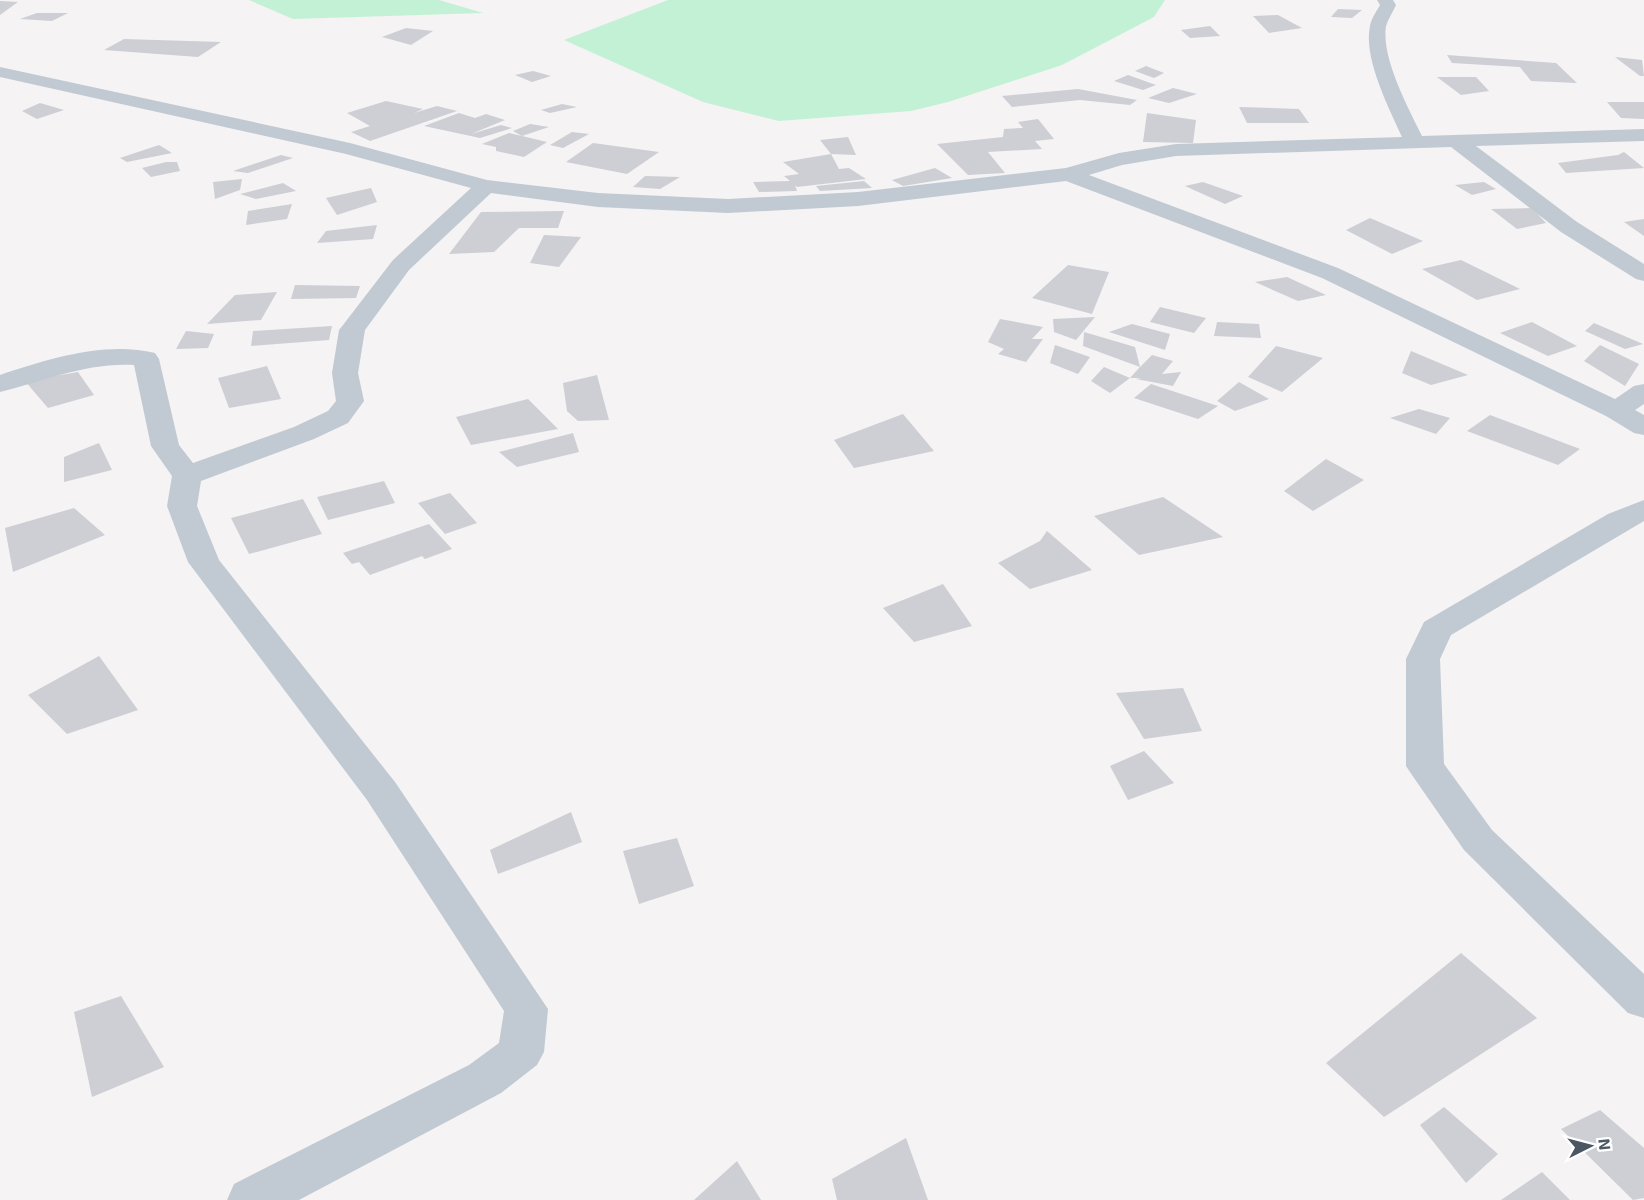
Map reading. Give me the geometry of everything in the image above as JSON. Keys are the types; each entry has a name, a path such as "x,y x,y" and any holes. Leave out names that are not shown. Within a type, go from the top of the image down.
{"street":[{"path":"1385,0 1388,5 1378,25 1378,45 1394,96 1414,141"},
{"path":"0,72 339,147 486,186 598,200 728,206 858,199 1068,174 1119,159 1176,150 1644,135"},
{"path":"1456,141 1569,227 1644,274"},
{"path":"1068,174 1330,273 1616,410 1644,427"},
{"path":"187,476 304,433 338,417 350,402 345,373 352,330 401,265 486,186"},
{"path":"0,384 28,374 87,361 137,357 146,359 165,446 187,476 182,506 204,562 381,791 526,1009 521,1052 485,1079 252,1200"},
{"path":"1616,410 1644,392"},
{"path":"1644,509 1609,527 1436,629 1423,659 1425,766 1478,840 1644,1001"}],"green space":[{"path":"249,0 439,0 483,13 293,19"},
{"path":"668,0 1165,0 1154,17 1062,65 948,102 911,111 779,121 703,102 564,40"}],"building":[{"path":"0,1 18,2 0,15"},
{"path":"1338,9 1362,10 1352,18 1331,17"},
{"path":"37,13 68,13 52,21 20,19"},
{"path":"1278,15 1302,28 1269,33 1253,16"},
{"path":"1210,26 1220,36 1190,38 1181,30"},
{"path":"406,28 433,31 411,45 382,37"},
{"path":"124,39 221,42 198,57 104,50"},
{"path":"1447,55 1556,63 1577,83 1531,81 1520,67 1452,63"},
{"path":"1615,57 1642,60 1644,76 1640,76"},
{"path":"1146,66 1164,73 1154,78 1135,71"},
{"path":"533,71 551,76 532,82 515,75"},
{"path":"1128,75 1156,85 1143,90 1114,81"},
{"path":"1437,77 1476,77 1489,91 1461,95"},
{"path":"1173,88 1197,94 1169,103 1148,98"},
{"path":"1078,89 1137,100 1130,105 1080,100 1012,107 1002,96"},
{"path":"386,101 423,109 414,113 437,106 457,111 370,141 351,132 370,126 347,113"},
{"path":"1607,102 1644,102 1644,119 1621,118"},
{"path":"40,103 64,110 37,119 22,111"},
{"path":"562,104 577,107 550,113 541,110"},
{"path":"1239,107 1299,109 1309,123 1247,123"},
{"path":"459,113 475,118 486,114 505,120 471,134 501,125 512,128 480,138 424,126"},
{"path":"1147,113 1196,120 1193,143 1143,142"},
{"path":"1038,119 1054,139 1035,141 1042,149 988,152 1005,173 968,175 937,144 1003,137 1004,129 1023,128 1018,122"},
{"path":"530,124 549,127 522,136 513,131"},
{"path":"572,132 589,134 563,148 550,145"},
{"path":"509,133 547,142 524,157 496,151 496,147 482,144"},
{"path":"848,137 856,155 831,154 820,140"},
{"path":"593,143 659,152 627,174 566,162"},
{"path":"159,145 172,153 127,162 120,158"},
{"path":"1624,152 1644,168 1566,173 1558,163 1618,155"},
{"path":"831,154 839,169 849,168 866,179 797,187 795,185 797,191 759,192 753,182 790,181 784,176 799,174 783,162"},
{"path":"281,155 293,158 248,173 233,171"},
{"path":"166,162 177,162 180,171 151,177 142,168"},
{"path":"935,168 952,178 903,186 892,180"},
{"path":"645,176 680,177 660,189 633,187"},
{"path":"242,179 240,190 215,199 213,182"},
{"path":"864,181 872,188 820,191 816,186"},
{"path":"1203,182 1243,196 1225,204 1185,186"},
{"path":"1484,182 1496,189 1472,195 1455,185"},
{"path":"283,183 296,191 256,199 240,194"},
{"path":"371,188 377,202 337,215 326,198"},
{"path":"292,204 287,219 246,225 248,211"},
{"path":"1532,208 1546,223 1517,229 1491,209"},
{"path":"564,211 558,228 519,228 494,252 449,254 481,212"},
{"path":"1370,218 1423,241 1392,254 1346,230"},
{"path":"1644,219 1644,236 1624,222"},
{"path":"377,225 373,239 317,243 326,231"},
{"path":"544,235 581,237 559,267 530,263"},
{"path":"1461,260 1520,289 1477,300 1422,269"},
{"path":"1068,265 1109,272 1092,314 1032,298"},
{"path":"1287,277 1326,295 1298,301 1255,282"},
{"path":"295,285 360,286 356,298 291,299"},
{"path":"277,292 261,320 207,324 235,295"},
{"path":"1160,307 1206,318 1194,333 1150,322"},
{"path":"1095,317 1076,340 1054,332 1053,319"},
{"path":"1000,319 1043,327 1032,339 1043,339 1026,362 998,354 1004,349 988,342"},
{"path":"1217,322 1259,324 1261,338 1214,336"},
{"path":"1532,322 1577,346 1548,356 1500,333"},
{"path":"1594,323 1643,344 1625,349 1585,331"},
{"path":"1132,324 1170,334 1165,350 1109,332"},
{"path":"332,326 329,340 251,346 253,331"},
{"path":"186,331 214,334 208,348 176,349"},
{"path":"1084,332 1135,347 1140,367 1083,346"},
{"path":"1055,345 1090,357 1078,374 1050,363"},
{"path":"1600,345 1639,364 1625,386 1584,361"},
{"path":"1276,346 1323,358 1282,392 1248,377"},
{"path":"1411,351 1468,375 1431,385 1402,373"},
{"path":"1152,355 1173,361 1162,374 1181,372 1173,386 1136,379 1141,378 1130,378"},
{"path":"267,366 281,399 229,408 218,378"},
{"path":"1104,367 1130,378 1110,393 1091,381"},
{"path":"78,372 94,395 48,408 25,381"},
{"path":"597,375 609,420 578,421 567,411 563,383"},
{"path":"1239,382 1269,399 1235,411 1217,401"},
{"path":"1151,384 1218,406 1198,419 1134,398"},
{"path":"528,399 558,429 471,445 456,417"},
{"path":"1419,409 1450,418 1436,434 1390,418"},
{"path":"903,414 934,451 854,468 834,440"},
{"path":"1490,415 1580,449 1558,465 1467,431"},
{"path":"573,433 579,452 517,467 499,452"},
{"path":"99,443 112,470 64,482 64,457"},
{"path":"1326,459 1364,480 1313,511 1284,491"},
{"path":"384,481 395,503 328,520 317,497"},
{"path":"450,493 477,523 445,534 418,503"},
{"path":"1163,497 1223,537 1139,555 1094,516"},
{"path":"303,499 322,534 249,554 231,518"},
{"path":"74,508 105,535 13,572 5,528"},
{"path":"429,524 452,549 425,559 422,556 370,575 359,562 352,564 343,553"},
{"path":"1047,531 1092,570 1030,589 998,563 1040,541"},
{"path":"943,584 972,626 914,642 883,608"},
{"path":"99,656 138,710 67,734 28,695"},
{"path":"1183,688 1202,731 1144,739 1116,693"},
{"path":"1144,751 1174,783 1128,800 1110,766"},
{"path":"571,812 582,842 498,874 490,850"},
{"path":"677,838 694,886 639,904 623,851"},
{"path":"1461,953 1537,1018 1384,1117 1326,1063"},
{"path":"121,996 164,1067 92,1097 74,1012"},
{"path":"1444,1107 1498,1154 1466,1183 1420,1125"},
{"path":"1600,1110 1644,1148 1644,1198 1633,1200 1561,1129"},
{"path":"906,1138 928,1200 837,1200 832,1179"},
{"path":"737,1161 761,1200 694,1200"},
{"path":"1542,1172 1570,1200 1501,1200"}]}
